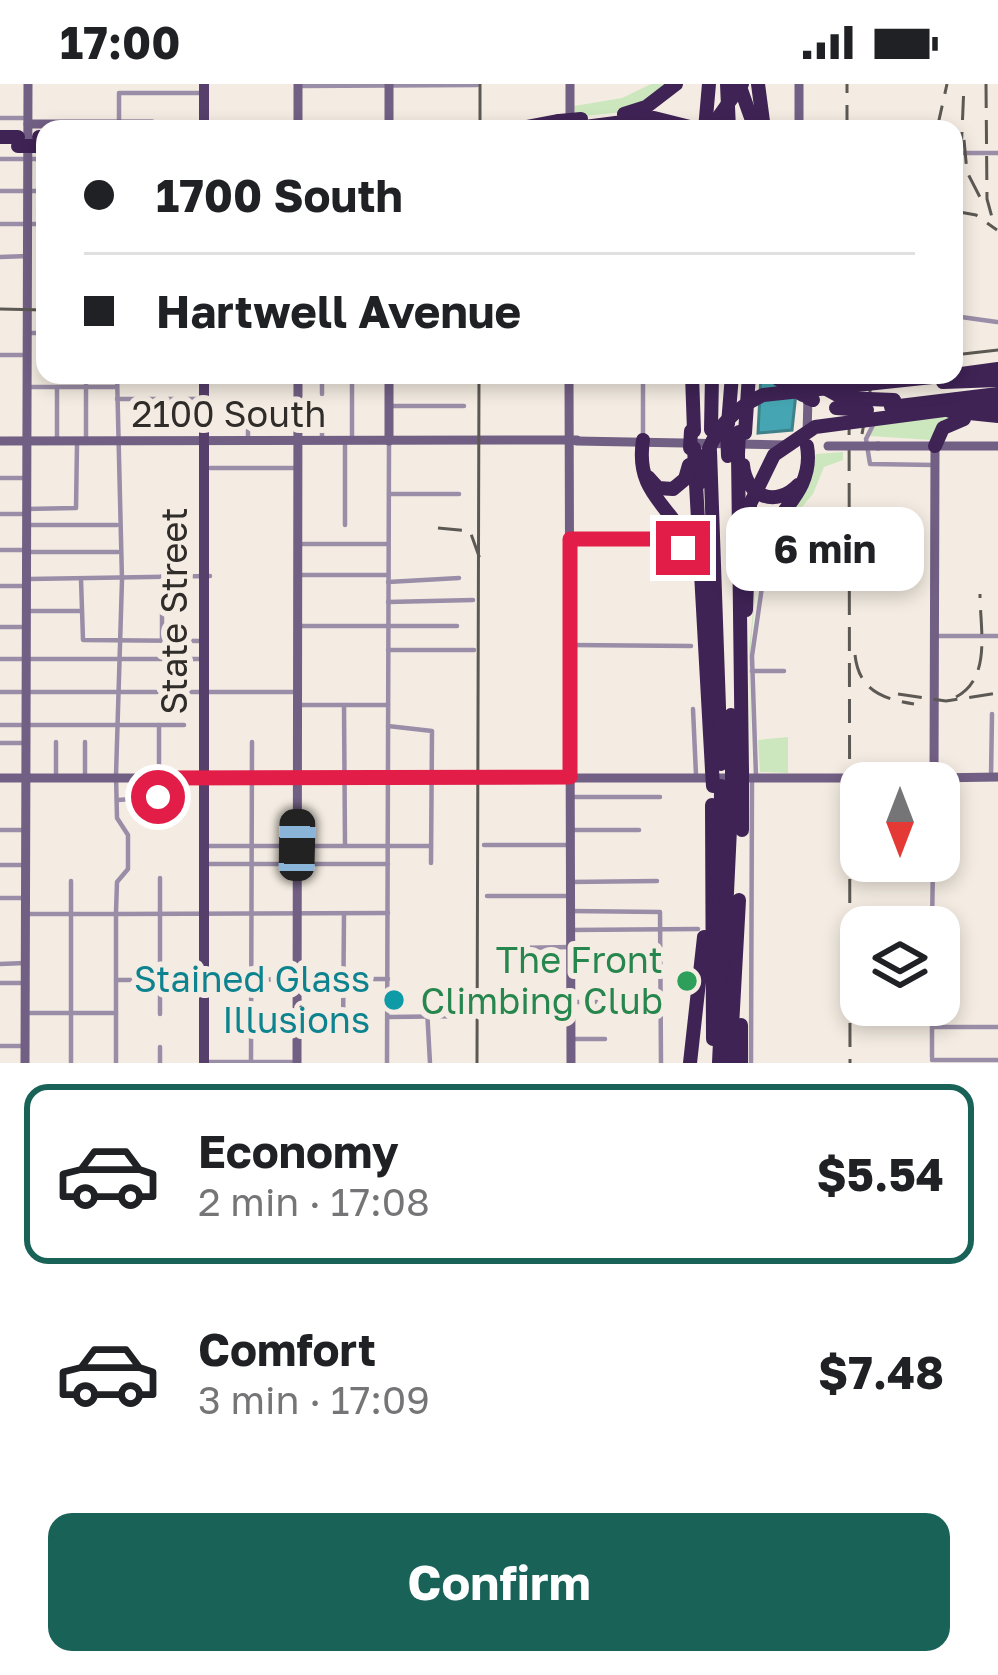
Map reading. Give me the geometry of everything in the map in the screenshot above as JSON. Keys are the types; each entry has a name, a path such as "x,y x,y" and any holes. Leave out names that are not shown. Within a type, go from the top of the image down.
{"highway":[{"path":"596,120 633,112 676,84"},
{"path":"712,84 712,120"},
{"path":"714,120 727,84"},
{"path":"715,120 740,84"},
{"path":"740,84 756,120"},
{"path":"758,84 760,120"},
{"path":"632,120 671,120"},
{"path":"0,141 34,139"},
{"path":"963,374 998,369"},
{"path":"693,384 694,404 721,430 737,453 748,484 763,496 777,498 801,481 807,446"},
{"path":"713,384 721,430"},
{"path":"721,430 728,384"},
{"path":"643,440 648,477 664,490 686,478 698,449 721,430 742,384"},
{"path":"787,384 836,408 892,406 998,385"},
{"path":"794,384 813,400"},
{"path":"818,384 840,397 892,406 998,410"},
{"path":"713,691 701,484 714,435 746,404 780,391 862,384"},
{"path":"842,386 998,385"},
{"path":"892,406 998,385"},
{"path":"935,446 944,428 998,410"},
{"path":"746,649 750,504 774,455 814,427 998,410"},
{"path":"643,440 644,484 684,533 732,778 741,1063"},
{"path":"713,1040 732,778 759,543 804,487 807,446"},
{"path":"698,449 713,691"},
{"path":"698,449 701,607"},
{"path":"715,1063 732,778 737,453"},
{"path":"693,1063 711,865 732,778"},
{"path":"711,865 715,1063"},
{"path":"730,1063 738,930"}],"main road":[{"path":"206,87 212,120"},
{"name":"State Street","path":"206,384 210,468 204,641 207,692"},
{"name":"State Street","path":"207,384 208,1063"},
{"name":"State Street","path":"207,778 207,864"}],"street":[{"path":"25,1063 27,224 28,159 34,139 28,84"},
{"path":"570,84 573,120"},
{"path":"799,84 799,120"},
{"path":"298,120 298,85 477,85"},
{"path":"389,85 389,120"},
{"path":"119,120 119,93 206,87"},
{"path":"0,118 34,139"},
{"path":"28,159 34,139"},
{"path":"963,152 998,153"},
{"path":"0,159 28,159"},
{"path":"0,191 36,191"},
{"path":"0,224 36,224"},
{"path":"0,256 28,256"},
{"path":"963,317 997,322"},
{"path":"27,333 36,333"},
{"path":"0,355 27,355"},
{"path":"208,1063 297,1062 298,384"},
{"path":"322,384 322,394"},
{"path":"345,526 351,384"},
{"path":"388,1063 389,384"},
{"path":"569,1063 570,384"},
{"path":"643,384 643,440"},
{"path":"804,384 807,446"},
{"path":"887,384 866,437 868,463 934,465"},
{"path":"27,387 117,387 118,818 128,832 128,869 117,882 116,1063"},
{"path":"57,387 57,441"},
{"path":"26,516 76,508 86,387"},
{"path":"117,399 204,399"},
{"path":"389,406 464,406"},
{"path":"322,411 322,441"},
{"path":"248,419 248,442"},
{"name":"2100 South","path":"0,441 572,439 998,446"},
{"path":"934,762 935,446"},
{"path":"210,468 298,468"},
{"path":"0,478 26,478"},
{"path":"389,494 459,494"},
{"path":"0,514 117,525"},
{"path":"570,539 666,539 683,548"},
{"path":"298,544 388,544"},
{"path":"0,550 118,555"},
{"path":"751,1063 732,778 765,566"},
{"path":"298,575 459,578"},
{"path":"162,576 162,641"},
{"path":"0,586 207,576"},
{"path":"81,579 82,640 204,641"},
{"path":"388,602 472,599"},
{"path":"26,611 81,611"},
{"path":"0,626 26,626"},
{"path":"298,626 457,626"},
{"path":"934,636 998,636"},
{"path":"570,645 691,646"},
{"path":"388,650 474,650"},
{"path":"0,659 204,659"},
{"path":"752,671 784,671"},
{"path":"0,692 297,692"},
{"path":"297,705 388,705"},
{"path":"344,705 345,845"},
{"path":"693,709 695,777"},
{"path":"960,779 994,778 992,715"},
{"path":"0,725 184,725"},
{"path":"118,800 158,798 160,725"},
{"path":"388,726 432,731 431,863"},
{"path":"56,742 56,778"},
{"path":"85,778 86,742"},
{"path":"251,742 251,1063"},
{"path":"0,743 26,743"},
{"path":"0,778 840,777"},
{"path":"570,797 660,797"},
{"path":"0,830 26,830"},
{"path":"570,830 639,830"},
{"path":"484,845 570,844"},
{"path":"209,846 431,846"},
{"path":"207,864 388,864"},
{"path":"0,865 26,865"},
{"path":"160,878 160,1014"},
{"path":"71,880 71,1063"},
{"path":"570,882 657,881"},
{"path":"487,896 570,896"},
{"path":"0,898 26,898"},
{"path":"570,911 660,912 661,1063"},
{"path":"343,1034 344,913"},
{"path":"26,914 388,913"},
{"path":"570,930 698,929"},
{"path":"515,948 570,947"},
{"path":"0,964 26,964"},
{"path":"570,965 661,966"},
{"path":"116,980 388,979"},
{"path":"0,983 26,983"},
{"path":"426,991 430,1063"},
{"path":"524,1012 661,1002"},
{"path":"454,1003 455,1016"},
{"path":"569,1063 570,1009"},
{"path":"26,1013 116,1012"},
{"path":"388,1017 471,1016"},
{"path":"998,1028 932,1028 932,1062 998,1060"},
{"path":"571,1039 605,1040"},
{"path":"0,1046 25,1046"},
{"path":"160,1047 160,1063"}],"green space":[{"path":"651,84 674,84 624,112 575,117 574,106 622,98"},
{"path":"967,416 931,440 870,436 878,419"},
{"path":"843,452 843,460 824,467 813,494 759,557 764,559 758,564 750,655 751,773 749,649 759,553 808,487 816,454"},
{"path":"788,737 788,773 760,772 758,740"}],"water":[{"path":"761,384 797,384 792,430 758,433"}],"tram line":[{"path":"480,84 480,120"},
{"path":"0,309 36,310"},
{"path":"963,354 998,350"},
{"path":"477,1063 479,384"}],"railway":[{"path":"847,84 847,120"},
{"path":"939,120 947,84"},
{"path":"962,120 964,84"},
{"path":"986,84 987,199 993,221"},
{"path":"964,140 967,172 985,207"},
{"path":"963,213 976,215 997,230"},
{"path":"849,384 850,1063"},
{"path":"862,434 871,384"},
{"path":"438,528 470,531 480,559"},
{"path":"956,697 975,678 979,665 980,594"},
{"path":"855,655 862,677 874,691 914,704"},
{"path":"898,694 946,701 998,693"}],"place":[{"name":"The Front Climbing Club","path":"687,981"},
{"name":"Stained Glass Illusions","path":"394,1000"}],"route":[{"path":"158,797 159,778 570,777 570,539 666,539 683,548"}]}
